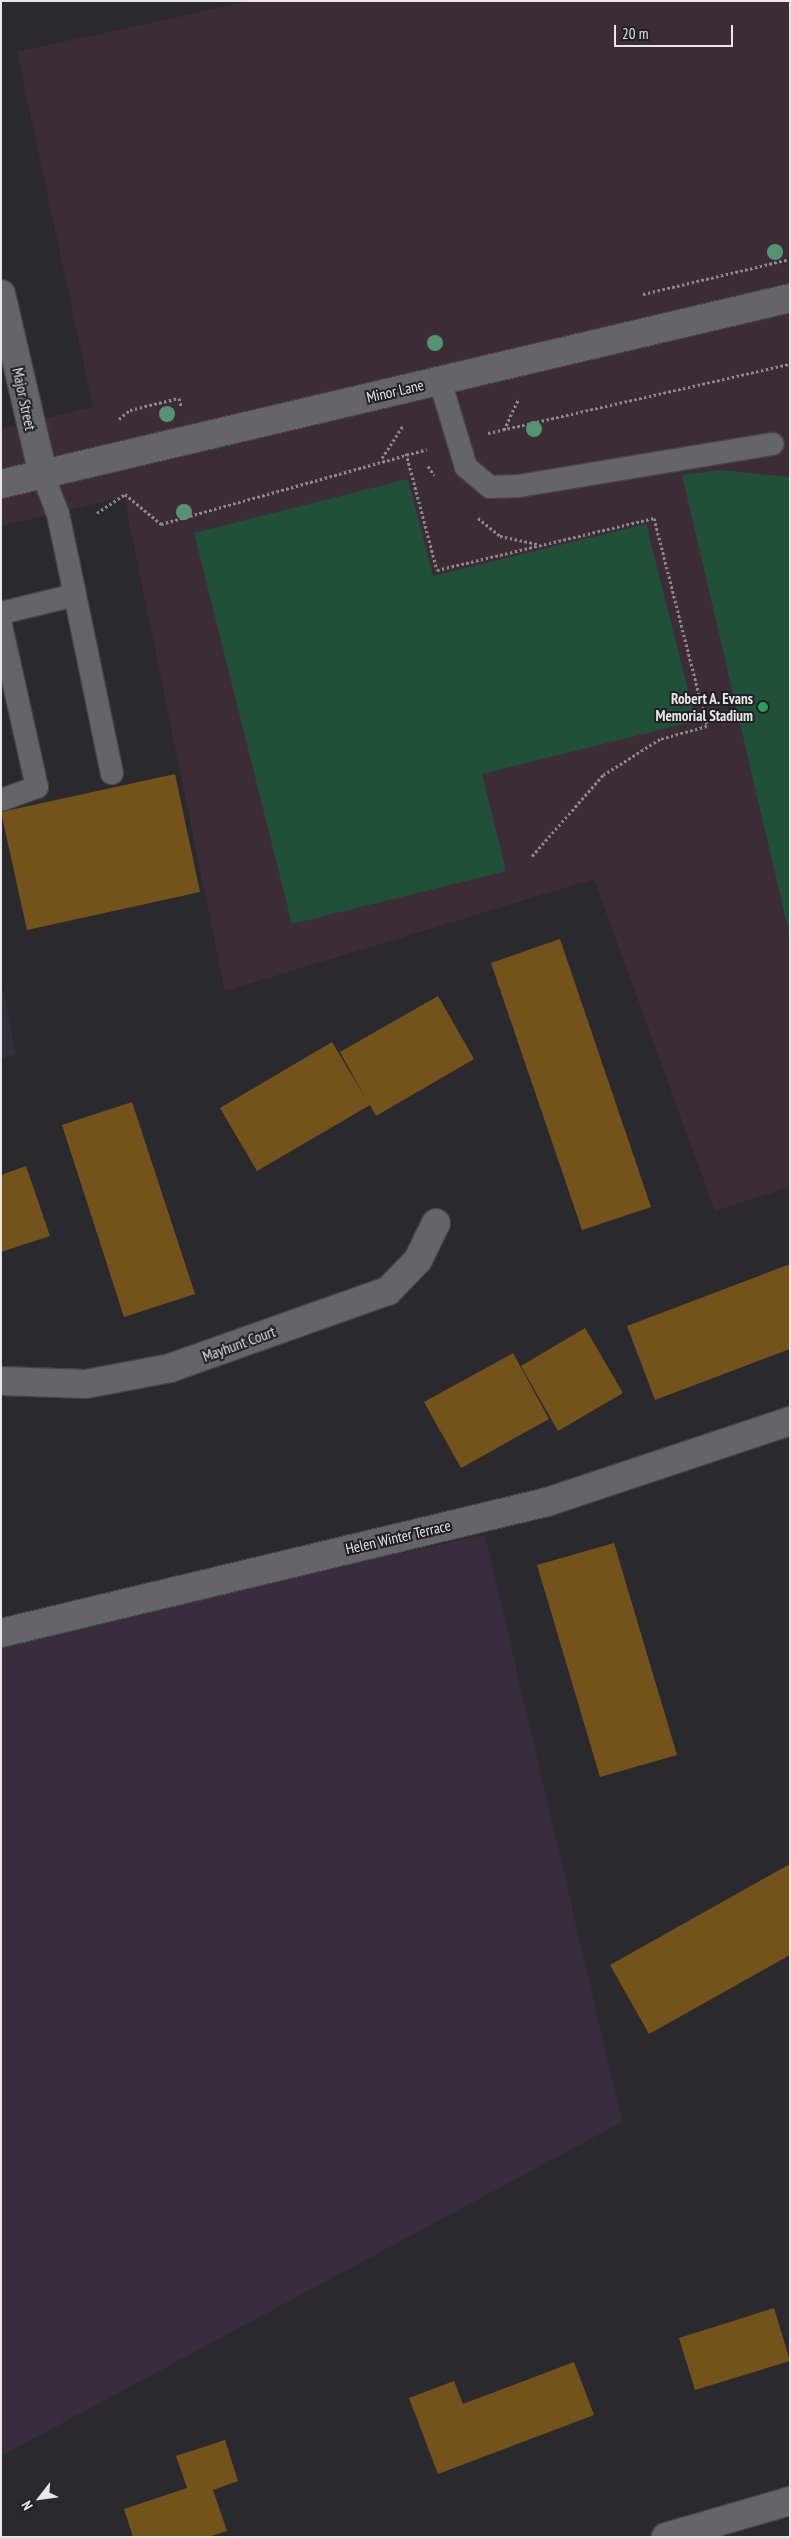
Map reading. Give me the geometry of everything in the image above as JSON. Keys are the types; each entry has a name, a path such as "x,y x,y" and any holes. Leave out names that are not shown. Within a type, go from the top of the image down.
{"street":[{"name":"Major Street","path":"1,294 43,475"},
{"name":"Minor Lane","path":"1,484 790,298"},
{"name":"Mayhunt Court","path":"1,1381 86,1384 170,1368 388,1291 418,1260 436,1223"},
{"name":"Helen Winter Terrace","path":"1,1633 547,1502 790,1421"},
{"path":"666,2537 790,2501"}],"lane":[{"path":"440,381 466,467 490,487 518,486 773,444"},
{"path":"43,475 58,514 112,773"},
{"path":"1,613 75,595"},
{"path":"1,626 37,786 1,800"}],"path":[{"path":"482,426 484,434 504,430 790,364"},
{"path":"504,430 520,397 516,390"},
{"path":"97,513 125,494 161,524 434,447"},
{"path":"406,454 437,570 654,518 707,726 660,739 603,775 532,856"}],"shaded area":[{"path":"251,1 790,1 790,1187 715,1211 594,879 225,991 124,497 1,526 1,429 93,407 17,52"},
{"path":"1,982 16,1054 1,1059"},
{"path":"485,1535 622,2122 1,2456 1,1638"}],"green space":[{"name":"Robert A. Evans Memorial Stadium","path":"719,470 790,477 790,937 682,475"},
{"path":"408,479 433,576 646,524 696,721 482,774 506,871 292,924 194,533"}],"building":[{"path":"175,774 200,892 27,930 1,812"},
{"path":"560,939 651,1207 582,1230 491,963"},
{"path":"438,996 474,1059 376,1116 370,1105 257,1171 220,1108 332,1042 367,1101 340,1052"},
{"path":"132,1102 195,1294 124,1317 62,1125"},
{"path":"26,1166 50,1236 1,1252 1,1175"},
{"path":"790,1264 790,1349 655,1400 627,1326"},
{"path":"585,1328 623,1393 558,1431 521,1366"},
{"path":"513,1353 549,1419 461,1468 424,1402"},
{"path":"614,1543 677,1755 600,1777 537,1565"},
{"path":"790,1864 790,1955 649,2034 610,1965"},
{"path":"774,2308 790,2361 695,2390 679,2338"},
{"path":"574,2362 594,2415 438,2474 409,2398 454,2381 463,2404"},
{"path":"225,2440 238,2481 213,2490 227,2531 208,2537 133,2537 124,2509 187,2488 176,2456"}],"place":[{"name":"Robert A. Evans Memorial Stadium","path":"763,707"}]}
